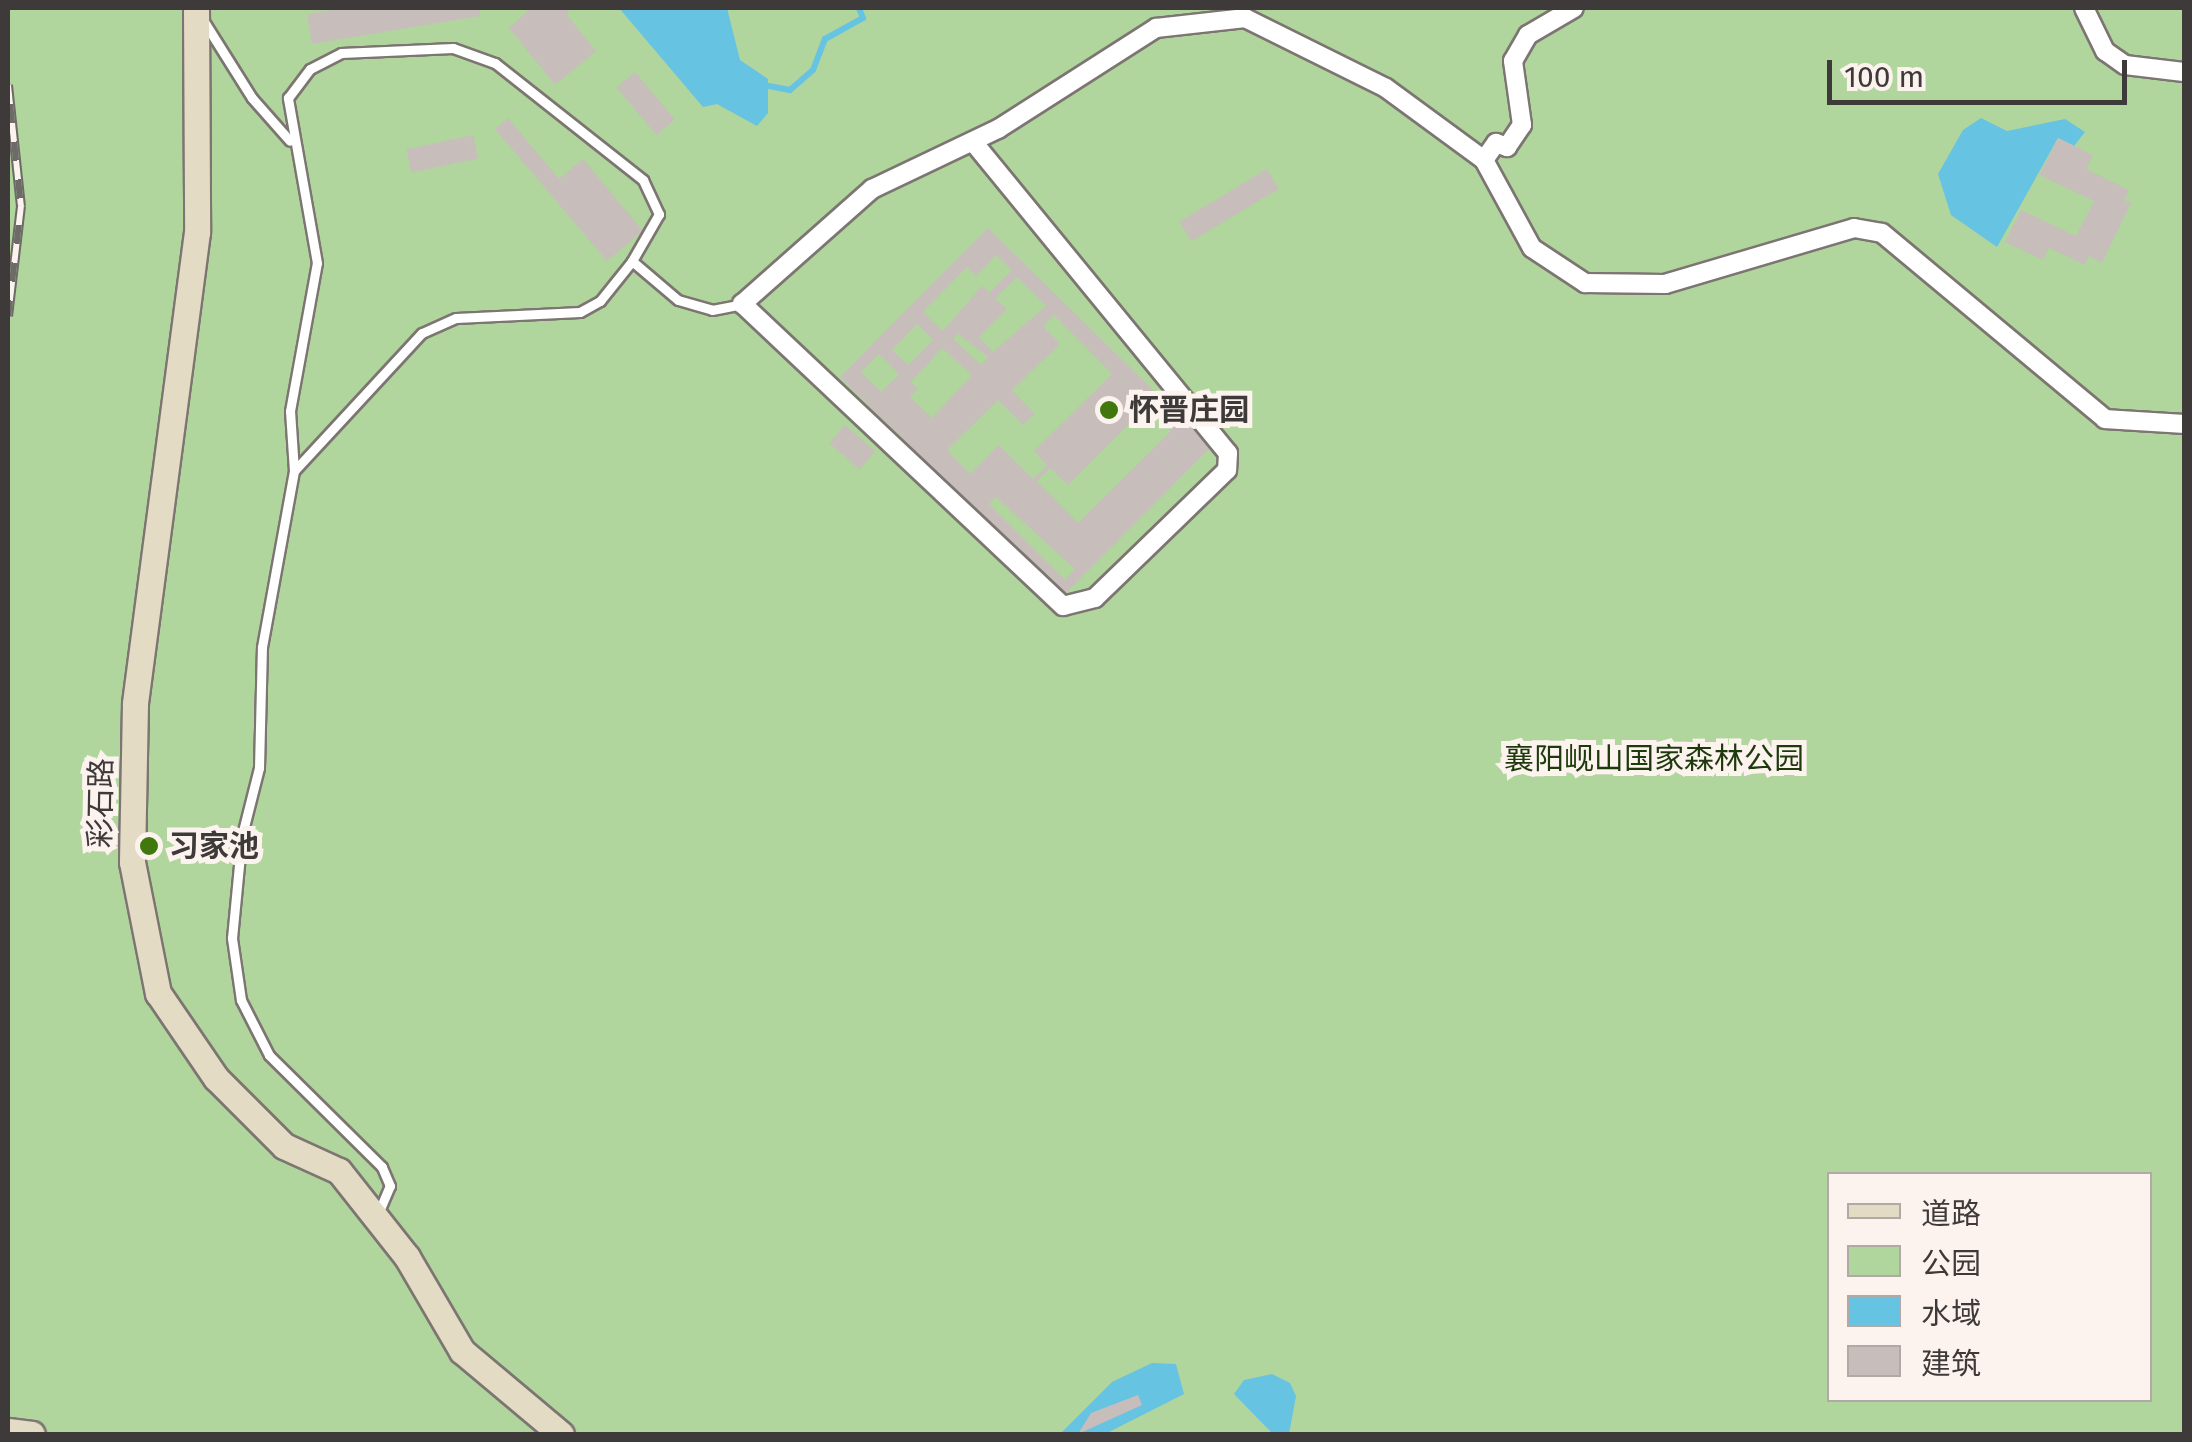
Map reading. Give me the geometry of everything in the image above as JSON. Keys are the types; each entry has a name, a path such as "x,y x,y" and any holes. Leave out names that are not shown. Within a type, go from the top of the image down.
{"street":[{"path":"1484,160 1496,143 1507,146 1522,124 1514,61 1528,35 1574,8"},
{"path":"2084,8 2105,50 2125,65 2184,72"},
{"name":"彩石路","path":"196,9 197,232 135,704 132,862 158,992 216,1078 284,1146 339,1171 376,1218 462,1351 561,1434"},
{"path":"974,143 1228,453 1227,470 1095,598 1063,606 742,304 872,189 974,143 1156,28 1252,13 1386,88 1484,160 1532,248 1585,284 1665,284 1854,228 1882,234 2104,419 2184,424"},
{"path":"8,1431 32,1434"}],"lane":[{"path":"196,9 252,98 292,143"},
{"path":"294,471 422,333 456,318 580,312 600,301 632,261 660,214 643,180 534,91 494,63 467,53 341,53 310,70 288,98 292,143 317,263 290,411 294,471 262,646 259,768 242,834 232,938 241,1000 269,1056 382,1167 390,1186 376,1218"},
{"path":"632,261 678,300 712,310 742,304"}],"green space":[{"name":"襄阳岘山国家森林公园","path":"8,8 2184,8 2184,1434 8,1434"}],"water":[{"path":"619,8 727,8 740,60 768,79 768,113 757,126 717,104 703,107"},
{"path":"1981,118 2007,131 2065,119 2085,132 2074,146 2058,138 1997,247 1951,215 1938,174 1963,130"},
{"path":"1152,1363 1176,1364 1184,1394 1105,1434 1060,1434 1112,1382"},
{"path":"1272,1374 1290,1383 1296,1396 1289,1434 1273,1434 1234,1394 1244,1380"}],"building":[{"path":"345,8 479,8 480,16 312,44 307,14"},
{"path":"531,8 570,8 567,15 596,51 555,85 509,28"},
{"path":"635,72 675,119 656,135 617,87"},
{"path":"508,118 559,179 583,159 643,231 607,261 495,129"},
{"path":"473,135 478,158 411,173 406,149"},
{"path":"2058,138 2093,155 2086,169 2129,190 2124,200 2131,203 2102,263 2089,256 2085,265 2049,248 2043,260 2005,242 2021,210 2076,236 2094,201 2039,175"},
{"path":"1267,169 1279,189 1191,241 1180,222"},
{"name":"怀晋庄园","path":"988,228 1211,447 1063,596 840,377","holes":["996,255 1012,270 989,293 982,286 943,331 923,312 967,267 976,276","1017,277 1046,306 993,352 979,337 1007,309 995,299","1054,315 1112,374 1034,451 1047,465 1033,479 999,445 970,474 947,450 998,400 1023,425 1035,414 1012,390 1060,344 1043,326","917,324 933,340 908,365 892,350","958,334 988,357 981,365 953,339","942,348 972,375 932,418 910,397 918,389 911,382","879,354 899,374 881,392 861,372","1146,407 1171,431 1078,523 1037,481 1050,468 1068,485","996,497 1075,569 1065,580 989,504"]},
{"path":"845,425 875,451 859,469 829,443"},
{"path":"1138,1395 1142,1405 1078,1434 1091,1413"}],"waterway":[{"path":"769,86 790,90 813,70 825,39 863,18 859,8"}],"railway":[{"path":"8,85 21,206 8,316"}],"place":[{"name":"怀晋庄园","path":"1109,410"},
{"name":"习家池","path":"149,846"}]}
